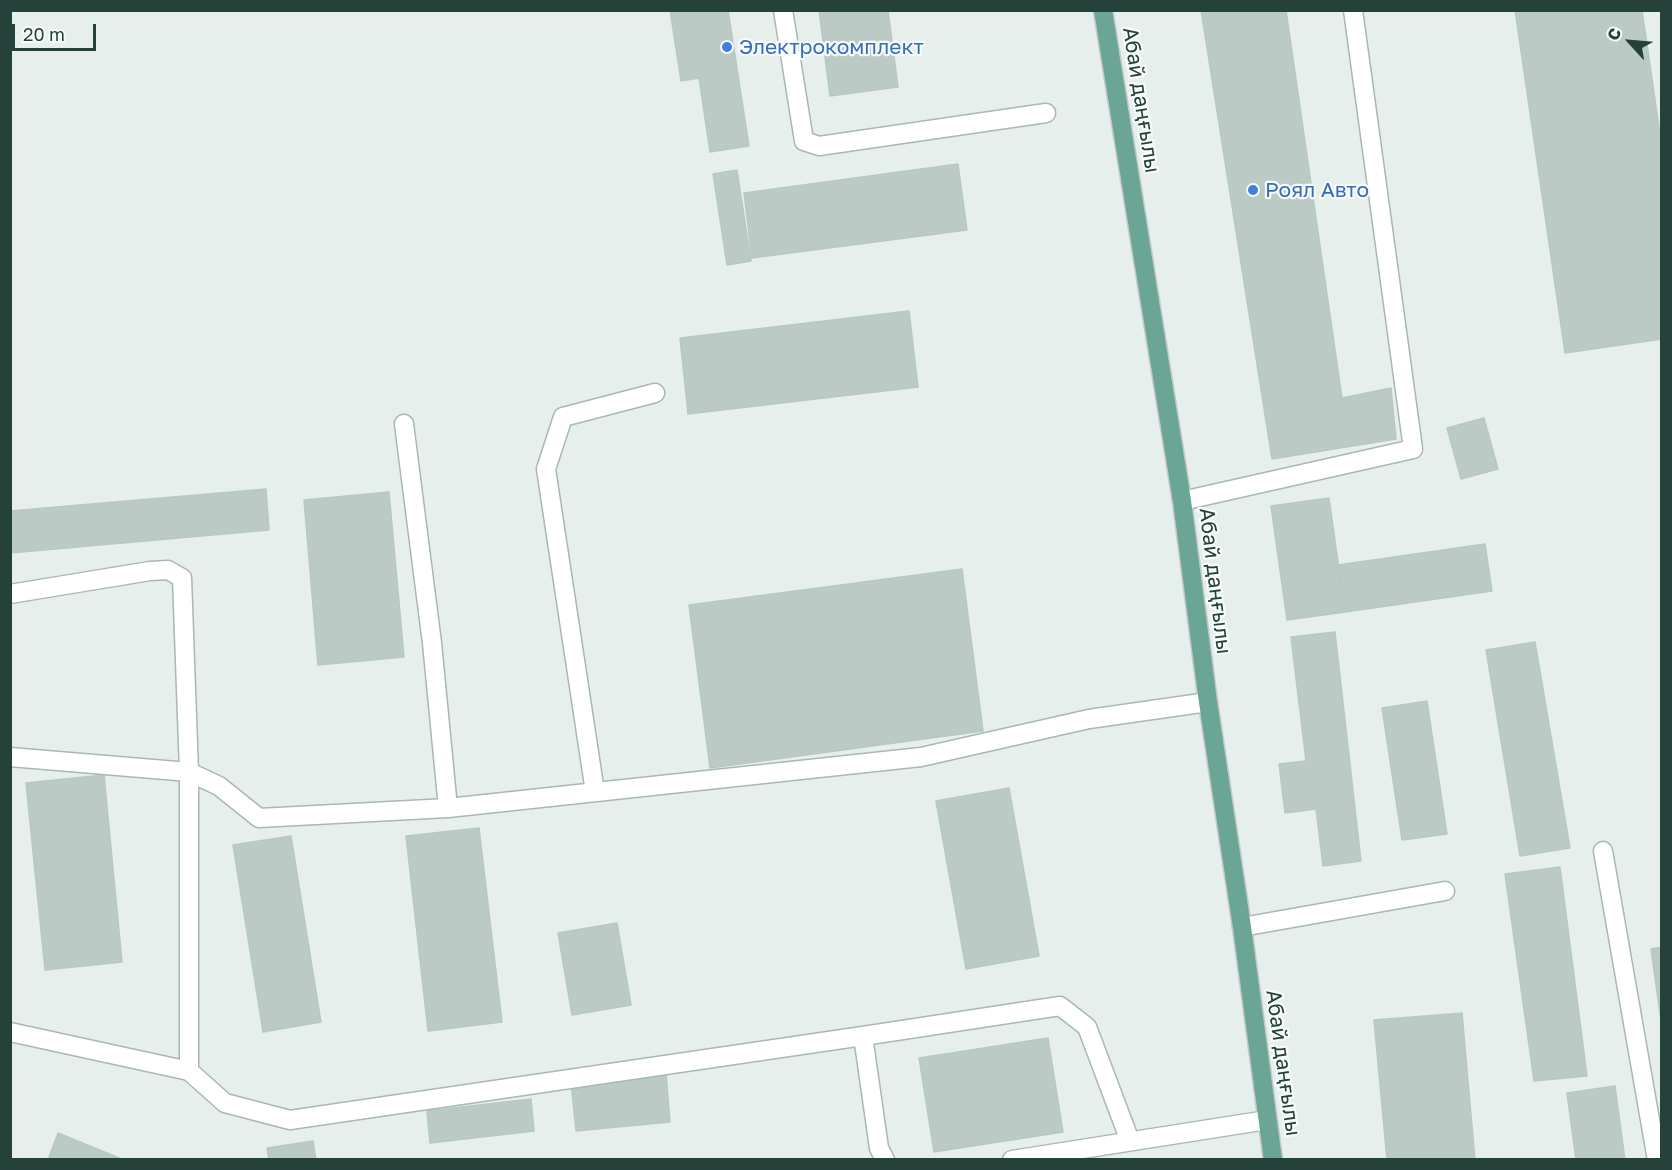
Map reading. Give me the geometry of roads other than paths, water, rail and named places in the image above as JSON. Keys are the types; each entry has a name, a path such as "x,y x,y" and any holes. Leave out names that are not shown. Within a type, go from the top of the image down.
{"main road":[{"name":"Абай даңғылы","path":"1103,10 1182,501 1273,1160"}],"lane":[{"path":"783,10 804,141 819,146 1046,113"},
{"path":"1182,501 1413,449 1353,10"},
{"path":"595,792 546,469 563,417 655,393"},
{"path":"404,424 432,643 448,808"},
{"path":"10,594 150,571 168,570 182,578 189,772 189,1071"},
{"path":"10,757 189,772 219,786 259,818 448,808 921,757 1089,719 1208,702"},
{"path":"1603,851 1657,1160"},
{"path":"1242,927 1445,891"},
{"path":"10,1032 189,1071 225,1103 290,1120 1060,1006 1087,1027 1130,1142"},
{"path":"863,1036 879,1148 885,1160"},
{"path":"1012,1160 1268,1120"}],"place":[{"name":"Электрокомплект","path":"727,47"},
{"name":"Роял Авто","path":"1253,190"}]}
